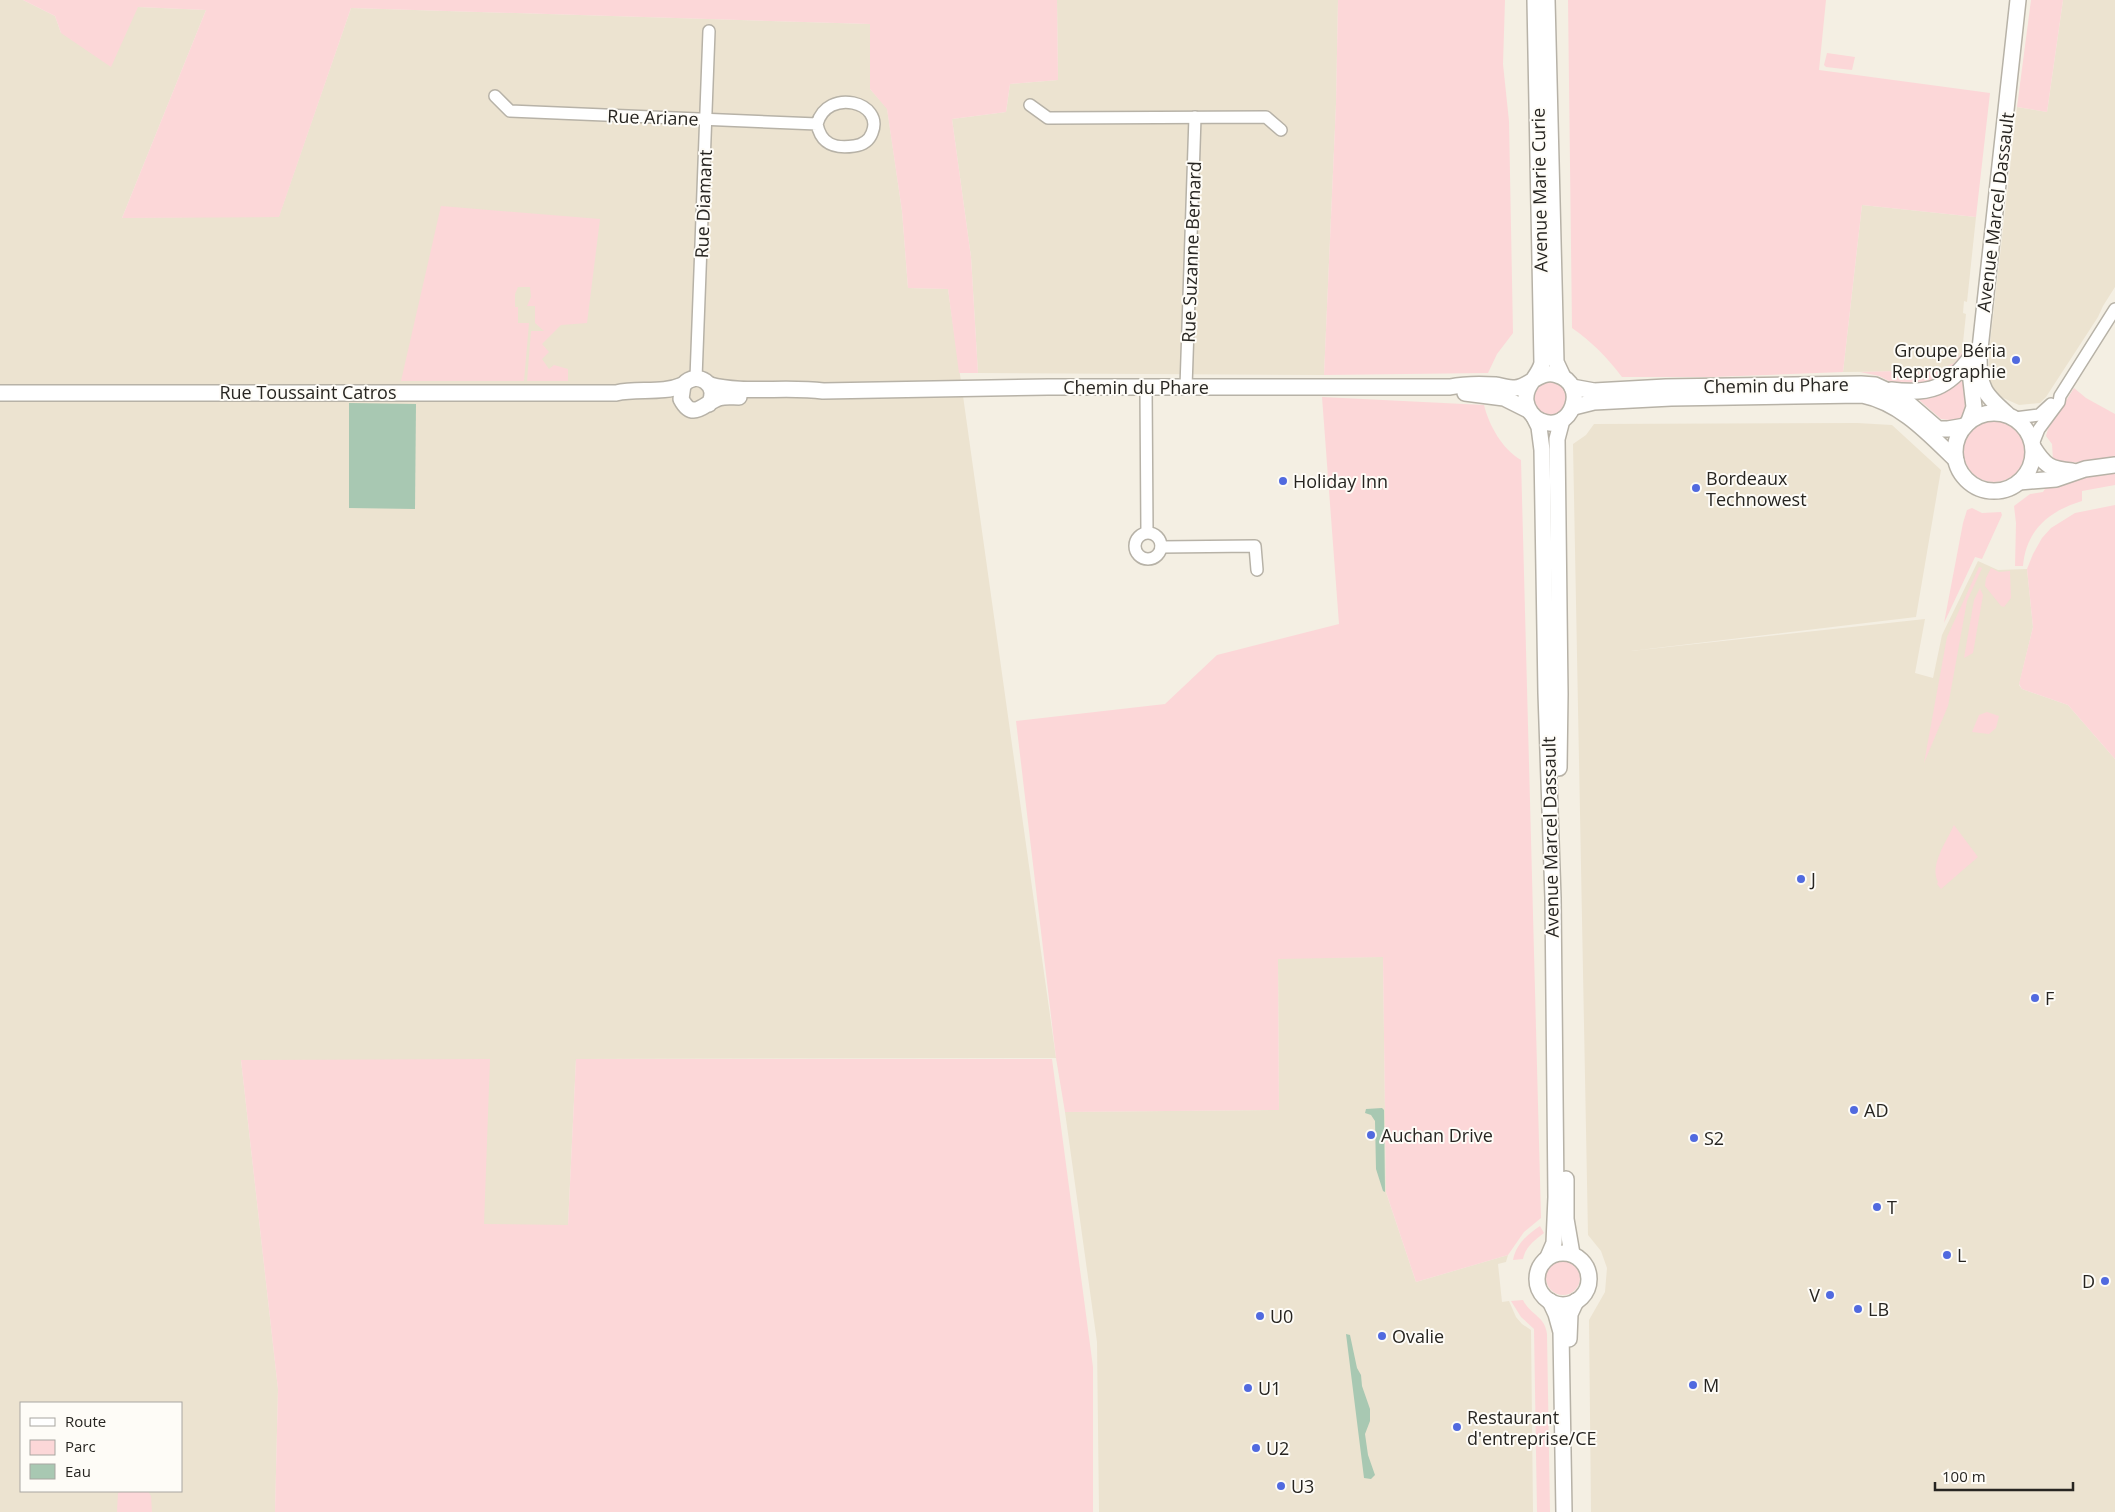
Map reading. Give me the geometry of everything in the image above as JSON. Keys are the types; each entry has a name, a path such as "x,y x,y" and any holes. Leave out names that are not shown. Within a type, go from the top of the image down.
{"main road":[{"name":"Avenue Marie Curie","path":"1535,0 1542,363 1536,378"},
{"name":"Avenue Marie Curie","path":"1547,0 1556,362 1568,382"},
{"name":"Avenue Marcel Dassault","path":"2010,0 2011,41 1979,358 1980,381 1984,393 2011,416"},
{"name":"Avenue Marcel Dassault","path":"1967,424 1974,407 1971,357 2011,41 2018,0"},
{"path":"1887,390 1914,393 1935,389 1951,379 1971,357"},
{"path":"1552,374 1568,382 1575,399 1574,407 1569,415 1562,420 1551,423 1539,420 1531,413 1526,401 1526,392 1536,378 1552,374"},
{"path":"701,378 710,385 712,394 706,407 696,410 687,407 683,403 680,394 683,385 688,380 701,378"},
{"name":"Chemin du Phare","path":"710,385 727,389 801,388 823,391 1186,386 1450,388 1465,384 1516,388 1536,378"},
{"name":"Chemin du Phare","path":"1568,382 1594,391 1666,387 1861,384 1887,390 1901,397 1938,429 1948,430 1967,424"},
{"name":"Rue Toussaint Catros","path":"616,394 630,390 667,390 683,385"},
{"name":"Chemin du Phare","path":"1450,388 1465,393 1504,398 1531,413"},
{"name":"Chemin du Phare","path":"709,404 718,398 798,396 823,391"},
{"name":"Rue Toussaint Catros","path":"0,393 616,394 630,398 667,398 683,403"},
{"name":"Chemin du Phare","path":"1574,407 1594,402 1671,398 1862,395 1875,397 1896,407 1956,460"},
{"path":"2076,472 2053,469 2048,466 2033,446 2026,429 2011,416 1994,412 1980,415 1967,424 1956,442 1956,460 1965,478 1977,488 1990,491 1999,491 2019,482 2056,479 2105,465 2115,465"},
{"name":"Avenue Marcel Dassault","path":"1531,413 1539,427 1542,450 1552,898 1556,1197 1554,1243 1548,1257"},
{"name":"Avenue Marcel Dassault","path":"1562,420 1557,439 1559,757 1566,1219 1572,1254"},
{"path":"2019,482 2030,467 2033,446"},
{"path":"1550,1301 1567,1304 1576,1301 1587,1289 1589,1276 1583,1262 1572,1254 1564,1253 1548,1257 1539,1268 1537,1283 1540,1291 1550,1301 1562,1332 1564,1512"},
{"path":"1571,1512 1569,1334 1570,1314 1576,1301"}],"street":[{"name":"Rue Diamant","path":"696,378 709,31"},
{"name":"Rue Ariane","path":"495,96 510,112 816,124"},
{"path":"836,103 853,103 863,106 869,111 874,124 871,136 866,142 852,147 833,145 826,142 819,134 816,124 819,114 824,108 836,103"},
{"path":"1030,105 1048,118 1266,117 1281,130"},
{"name":"Rue Suzanne Bernard","path":"1186,386 1195,117"},
{"path":"2011,416 2039,415 2060,396 2114,316"},
{"path":"1146,387 1147,532"},
{"path":"2033,446 2039,429 2059,402 2060,396"},
{"path":"1147,532 1158,537 1161,547 1159,553 1152,558 1140,556 1135,548 1136,540 1147,532"},
{"path":"1161,547 1256,546 1257,570"}],"shaded area":[{"path":"0,0 23,0 55,16 61,33 138,7 206,10 122,218 279,216 351,8 870,24 870,89 887,108 902,211 908,288 948,289 1056,1058 576,1059 568,1225 484,1225 241,1060 278,1389 275,1512 0,1512"},
{"path":"1057,0 1338,0 1336,104 1324,375 978,373 971,257 952,119 1006,112 1010,84 1058,80"},
{"path":"2063,0 2115,0 2115,287 2098,317 2046,397 2040,403 2019,405 2001,397 1989,385 1989,352 2017,107 2047,112"},
{"path":"1862,205 1976,217 1967,302 1964,301 1963,313 1966,314 1962,352 1954,363 1946,368 1930,371 1843,372"},
{"path":"1857,423 1892,425 1941,470 1916,617 1631,651 1925,619 1915,673 1933,678 1942,635 1978,561 1998,570 2027,569 2033,627 2019,685 2022,689 2068,705 2115,759 2115,1512 1591,1512 1589,1320 1605,1292 1607,1268 1601,1251 1588,1235 1573,444 1586,435 1594,424"},
{"path":"1383,957 1386,1192 1416,1282 1508,1255 1506,1262 1498,1264 1502,1302 1509,1301 1516,1317 1531,1330 1533,1512 1099,1512 1097,1342 1065,1112 1279,1110 1278,958"}],"green space":[{"path":"23,0 1057,0 1058,80 1010,84 1006,112 952,119 971,257 978,373 959,373 948,289 908,288 902,211 887,109 870,89 870,24 351,8 279,217 122,218 206,10 138,7 111,67 61,33 55,16"},
{"path":"1338,0 1505,0 1503,64 1509,121 1513,333 1497,354 1488,373 1324,375 1336,104"},
{"path":"1568,0 1826,0 1819,70 1990,93 1976,217 1862,205 1843,372 1712,377 1622,377 1599,350 1572,328"},
{"path":"2031,0 2063,0 2047,112 2017,107"},
{"path":"1827,53 1855,57 1852,70 1826,67 1824,65"},
{"path":"441,206 600,219 587,323 561,325 542,344 549,352 542,359 549,369 554,365 568,369 568,381 527,381 531,331 544,331 535,323 535,306 527,306 531,297 530,287 518,287 515,294 515,307 518,307 518,323 529,323 524,381 401,381"},
{"path":"1962,352 1961,367 1944,383 1903,388 1879,376 1860,372 1939,370 1954,363"},
{"path":"1963,376 1967,406 1958,421 1941,419 1918,399 1916,401 1910,396"},
{"path":"1550,382 1557,383 1562,387 1566,392 1566,406 1562,411 1557,415 1550,416 1543,415 1538,411 1534,406 1533,399 1534,392 1538,387 1543,383"},
{"path":"2074,388 2086,398 2115,414 2115,457 2075,463 2053,460 2052,444 2046,436 2048,429"},
{"path":"1322,397 1484,405 1497,436 1508,450 1521,460 1541,1218 1524,1232 1508,1255 1416,1282 1386,1192 1383,957 1278,959 1279,1110 1065,1112 1056,1058 1016,721 1165,704 1217,655 1339,624"},
{"path":"1994,420 2011,425 2016,429 2020,434 2025,451 2020,468 2016,473 2011,477 1994,482 1977,477 1972,473 1968,468 1963,451 1968,434 1972,429 1977,425"},
{"path":"2115,471 2115,485 2082,491 2082,501 2059,510 2041,524 2029,542 2023,566 2015,566 2016,523 2014,506 2030,494 2043,492 2048,484"},
{"path":"2115,505 2115,759 2068,705 2022,689 2019,684 2033,627 2027,569 2033,554 2042,538 2051,528 2075,513"},
{"path":"1972,508 1982,513 2001,512 2002,515 1982,559 1975,557 1944,623 1963,523 1967,510"},
{"path":"1979,567 1982,568 1967,601 1948,706 1924,763 1947,637"},
{"path":"1991,568 1999,572 2010,571 2011,598 2004,607 2001,606 1985,586 1986,578"},
{"path":"1980,588 1983,595 1973,653 1964,658 1974,600"},
{"path":"1987,712 1999,716 1996,728 1989,734 1972,732 1979,715"},
{"path":"1954,825 1978,857 1941,889 1937,884 1937,861"},
{"path":"490,1059 484,1224 568,1225 576,1059 1052,1059 1093,1367 1093,1512 275,1512 278,1389 241,1060"},
{"path":"1540,1226 1544,1233 1528,1247 1523,1259 1513,1260 1514,1254 1523,1240"},
{"path":"1563,1261 1575,1266 1580,1278 1575,1290 1563,1295 1551,1290 1546,1278 1551,1266"},
{"path":"1523,1300 1530,1310 1544,1323 1547,1334 1550,1512 1537,1512 1534,1329 1521,1317 1511,1301"},
{"path":"149,1492 151,1496 152,1512 117,1512 118,1493"}],"water":[{"path":"349,403 416,404 415,509 349,508"},
{"path":"1382,1108 1384,1110 1385,1192 1376,1169 1375,1121 1371,1115 1365,1113 1366,1109"},
{"path":"1346,1334 1350,1335 1357,1368 1361,1375 1362,1386 1370,1409 1370,1421 1365,1434 1368,1455 1375,1475 1371,1479 1364,1478"}],"place":[{"name":"Groupe Béria Reprographie","path":"2016,360"},
{"name":"Holiday Inn","path":"1283,481"},
{"name":"Bordeaux Technowest","path":"1696,488"},
{"name":"J","path":"1801,879"},
{"name":"F","path":"2035,998"},
{"name":"AD","path":"1854,1110"},
{"name":"Auchan Drive","path":"1371,1135"},
{"name":"S2","path":"1694,1138"},
{"name":"T","path":"1877,1207"},
{"name":"L","path":"1947,1255"},
{"name":"D","path":"2105,1281"},
{"name":"V","path":"1830,1295"},
{"name":"LB","path":"1858,1309"},
{"name":"U0","path":"1260,1316"},
{"name":"Ovalie","path":"1382,1336"},
{"name":"M","path":"1693,1385"},
{"name":"U1","path":"1248,1388"},
{"name":"Restaurant d'entreprise/CE","path":"1457,1427"},
{"name":"U2","path":"1256,1448"},
{"name":"U3","path":"1281,1486"}]}
